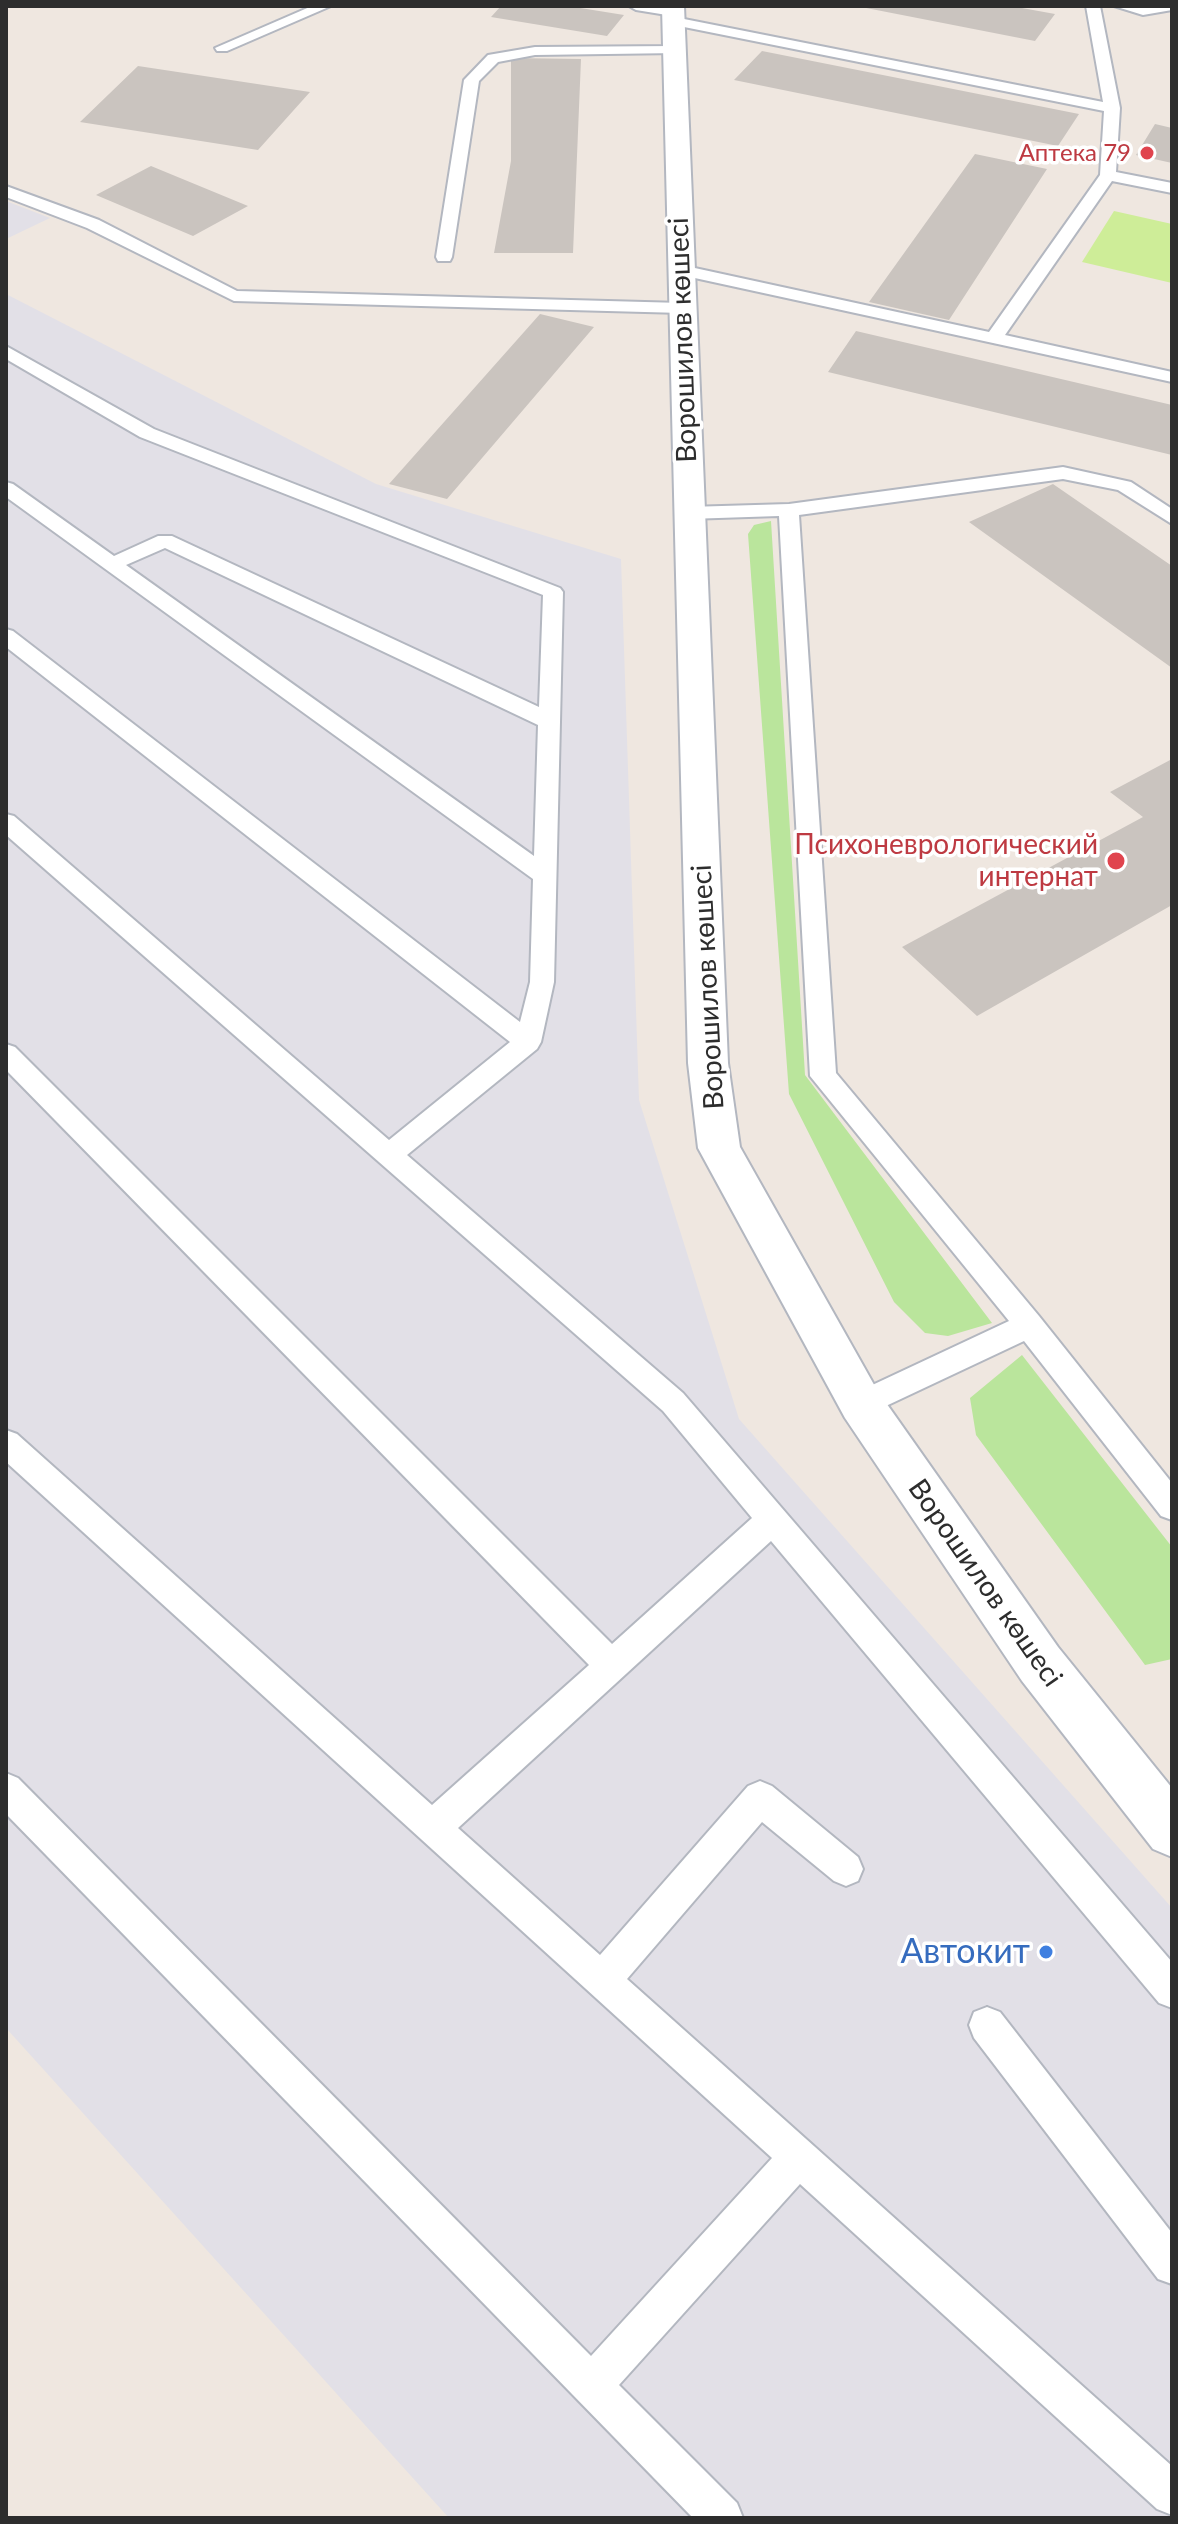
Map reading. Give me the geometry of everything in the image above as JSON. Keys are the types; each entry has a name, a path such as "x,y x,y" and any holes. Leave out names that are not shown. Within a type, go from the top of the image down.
{"street":[{"name":"Ворошилов көшесі","path":"674,22 708,1063 719,1148 861,1404 1040,1664 1172,1830"}],"lane":[{"path":"222,48 324,6"},
{"path":"636,6 674,22 1112,108"},
{"path":"994,338 1108,175 1112,108 1093,6"},
{"path":"1121,6 1143,11 1170,6"},
{"path":"444,257 472,80 493,58 674,22"},
{"path":"1108,175 1172,188"},
{"path":"6,191 93,224 234,296 681,289 994,338 1172,377"},
{"path":"6,351 147,433 553,592 542,982 528,1042 389,1155"},
{"path":"688,513 789,510 1063,473 1124,486 1172,518"},
{"path":"6,488 545,876"},
{"path":"789,510 823,1076 1029,1325 1172,1506"},
{"path":"112,564 165,540 549,721"},
{"path":"6,636 528,1042"},
{"path":"6,822 673,1402 1172,1990"},
{"path":"6,1054 612,1666"},
{"path":"861,1404 1029,1325"},
{"path":"6,1443 1172,2494"},
{"path":"432,1828 773,1519"},
{"path":"6,1790 722,2518"},
{"path":"602,1980 760,1798 846,1869"},
{"path":"987,2025 1172,2265"},
{"path":"592,2385 800,2156"}],"shaded area":[{"path":"6,201 50,218 6,239"},
{"path":"6,294 376,484 621,559 639,1100 739,1419 1172,1908 1172,2518 449,2518 6,2028"}],"green space":[{"path":"1114,211 1172,224 1172,283 1082,262"},
{"path":"771,521 805,1075 992,1323 948,1336 925,1333 894,1302 789,1094 748,534 754,525"},
{"path":"1022,1355 1172,1547 1172,1659 1145,1665 976,1435 970,1398"}],"building":[{"path":"501,6 568,6 624,15 607,36 491,17"},
{"path":"856,6 1011,6 1055,14 1035,41"},
{"path":"762,51 1079,114 1058,146 734,80"},
{"path":"511,58 581,59 573,253 494,253 511,161"},
{"path":"138,66 310,92 258,150 80,122"},
{"path":"1155,124 1172,128 1172,163 1136,155"},
{"path":"975,154 1047,169 949,320 869,302"},
{"path":"151,166 248,206 193,236 96,195"},
{"path":"540,314 594,327 447,499 389,484"},
{"path":"856,331 1172,405 1172,455 828,372"},
{"path":"1053,484 1172,566 1172,668 969,522"},
{"name":"Психоневрологический интернат","path":"1172,759 1172,905 977,1016 902,947 1143,817 1110,792"}],"place":[{"name":"Аптека 79","path":"1147,153"},
{"name":"Психоневрологический интернат","path":"1116,861"},
{"name":"Автокит","path":"1046,1952"}]}
